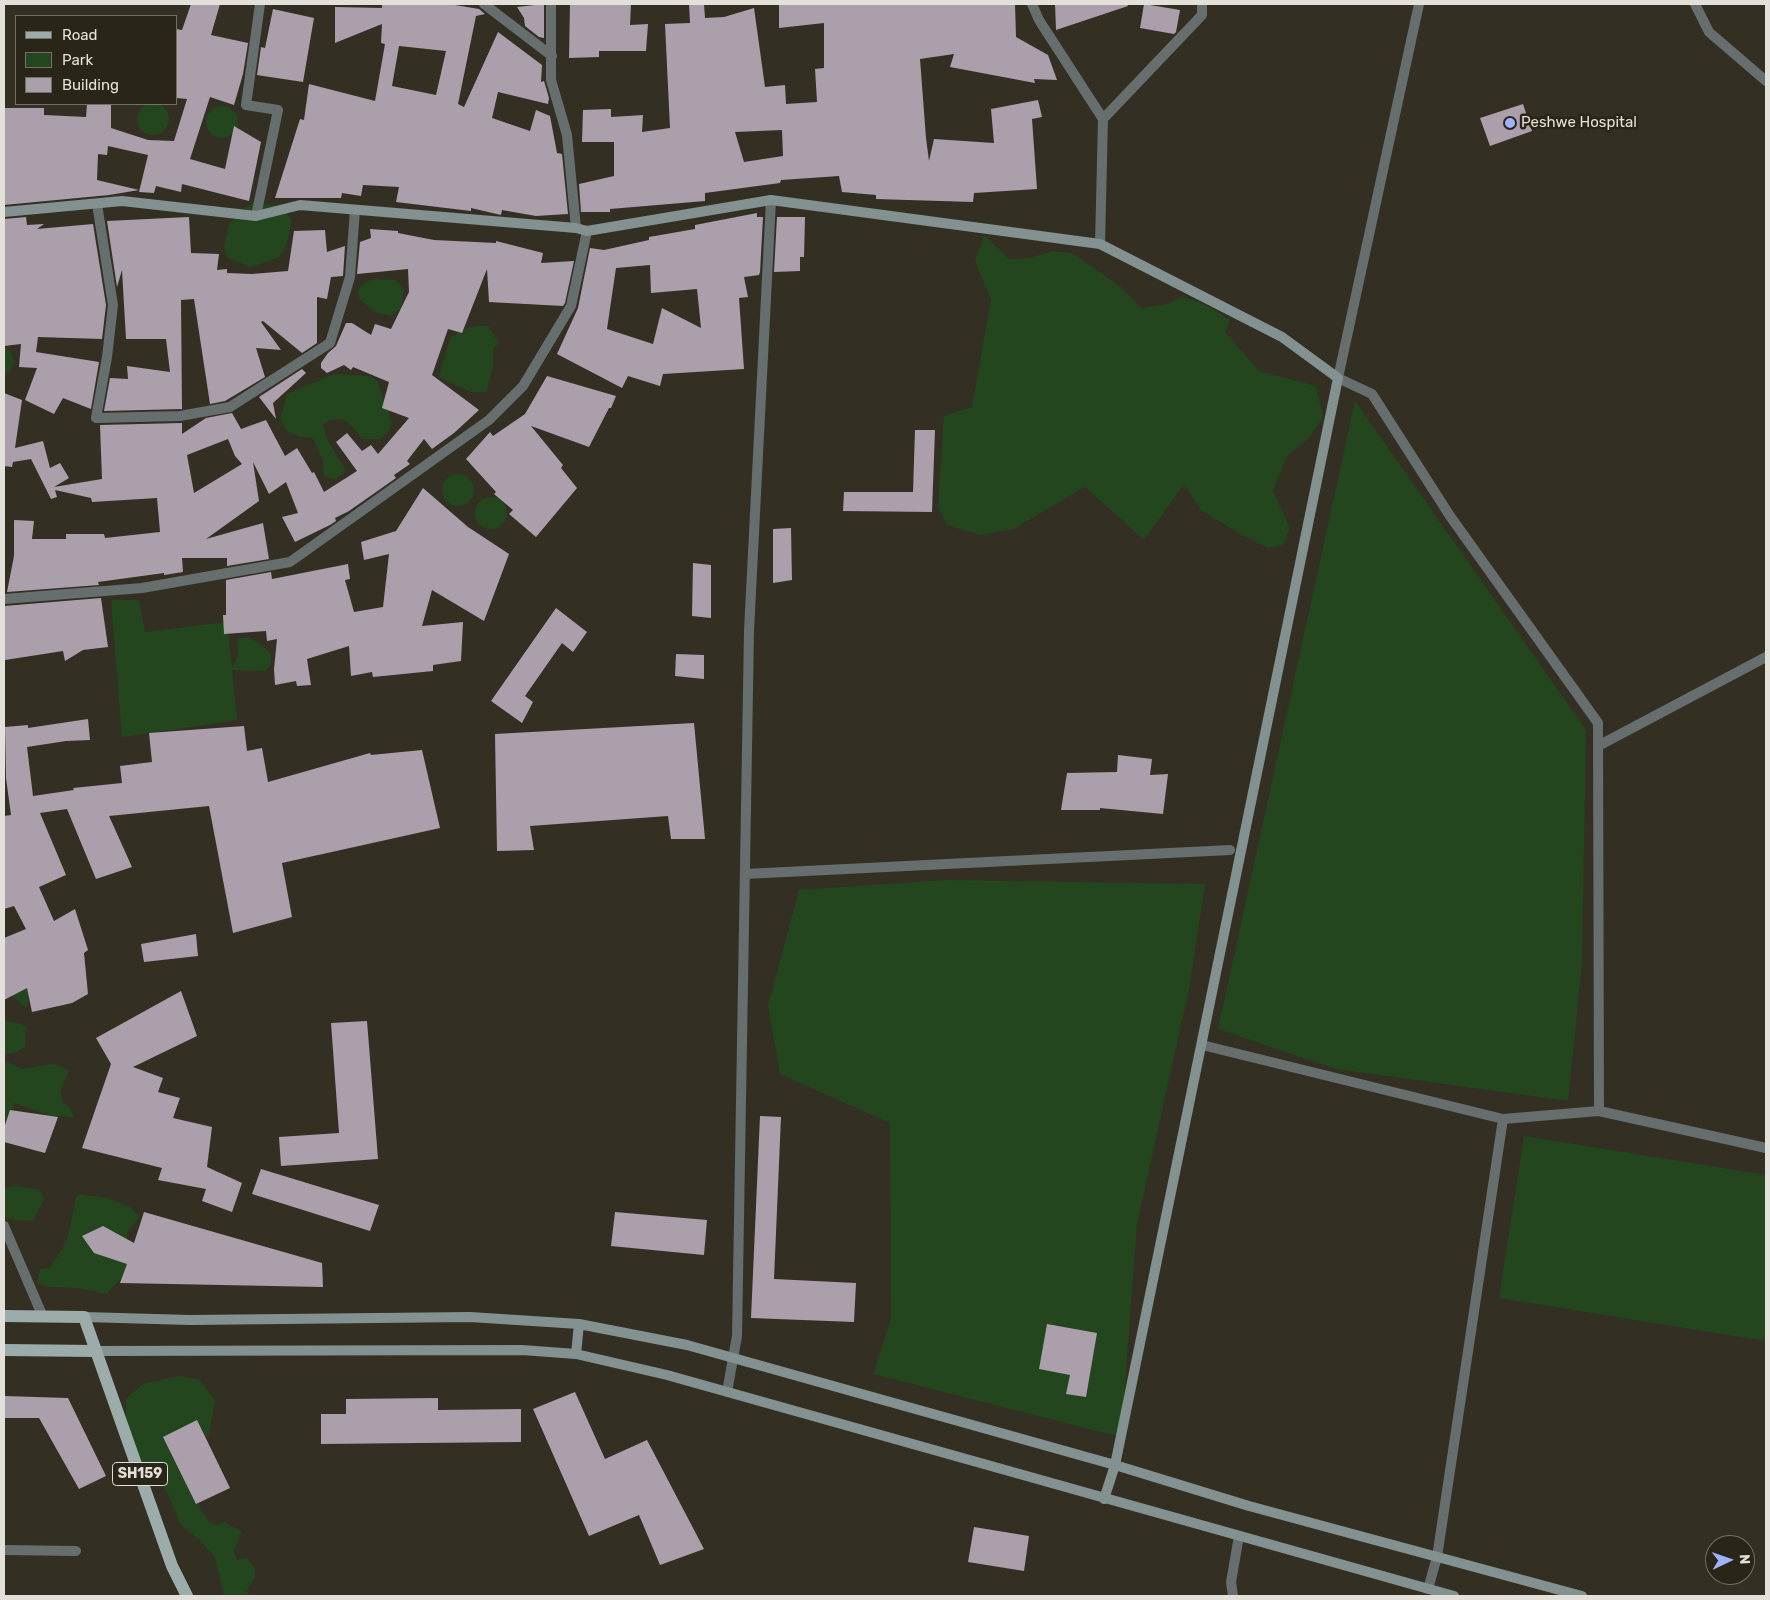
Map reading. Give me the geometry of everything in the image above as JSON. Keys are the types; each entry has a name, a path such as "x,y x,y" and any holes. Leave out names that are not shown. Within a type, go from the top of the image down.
{"main road":[{"path":"4,212 122,201 256,216 300,205 576,228 587,231 771,200 1100,244 1282,337 1338,378 1115,1466 1104,1499"},
{"path":"4,1316 190,1320 470,1318 579,1324 687,1345 1115,1466 1249,1506 1582,1596"},
{"name":"SH159","path":"84,1317 172,1566 187,1596"},
{"path":"576,1354 579,1324"},
{"path":"4,1350 522,1350 576,1354 667,1375 1454,1596"}],"street":[{"path":"256,216 278,110 246,105 260,4"},
{"path":"484,4 552,56"},
{"path":"551,4 551,80 567,136 576,228"},
{"path":"1032,4 1039,20 1103,120 1100,244"},
{"path":"1103,120 1202,15 1202,4"},
{"path":"1419,4 1338,378 1372,394 1450,516 1598,723 1599,1111"},
{"path":"1695,4 1709,32 1766,81"},
{"path":"727,1392 734,1359 737,1326 749,631 771,200"},
{"path":"97,204 113,305 107,358 96,418 180,416 230,407 330,343 350,277 355,210"},
{"path":"4,599 142,588 290,562 490,420 523,386 571,306 587,231"},
{"path":"1598,746 1766,657"},
{"path":"744,874 1230,850"},
{"path":"1202,1045 1503,1119 1599,1111 1766,1148"},
{"path":"1428,1589 1437,1557 1503,1119"},
{"path":"4,1226 43,1317"},
{"path":"1233,1596 1231,1582 1239,1536"},
{"path":"4,1550 76,1551"}],"green space":[{"path":"147,105 159,105 167,113 169,119 164,130 153,135 142,130 137,119 142,108"},
{"path":"222,106 233,111 238,122 233,133 222,138 211,133 206,122 211,111"},
{"path":"253,202 282,207 292,221 286,246 279,257 251,267 228,258 224,248 229,224"},
{"path":"984,235 1009,259 1031,258 1052,251 1072,253 1121,287 1141,308 1168,304 1181,297 1202,303 1230,320 1225,332 1259,371 1316,386 1323,417 1308,439 1287,456 1273,491 1290,528 1283,545 1268,548 1201,510 1184,484 1144,540 1085,487 1013,529 980,535 947,525 938,507 944,416 972,407 991,299 975,261"},
{"path":"374,279 396,280 404,289 401,309 390,316 375,312 360,300 358,292 361,285"},
{"path":"488,326 499,343 493,349 493,368 486,392 471,392 439,377 450,338 464,329"},
{"path":"4,346 11,352 14,362 10,371 4,375"},
{"path":"334,374 368,376 377,380 392,423 389,430 380,439 362,439 349,423 342,419 330,420 323,424 327,439 346,471 336,479 324,477 323,461 313,438 300,437 287,431 280,419 287,394"},
{"path":"1355,401 1586,730 1582,962 1568,1101 1336,1069 1218,1029"},
{"path":"458,474 469,479 474,490 469,501 458,506 447,501 442,490 447,479"},
{"path":"491,497 502,502 507,513 502,524 491,529 480,524 475,513 480,502"},
{"path":"111,600 139,600 145,632 227,622 232,668 238,656 237,639 247,637 260,643 271,654 271,665 266,671 232,670 237,720 122,737"},
{"path":"945,880 1205,884 1189,989 1137,1224 1121,1437 873,1374 891,1318 890,1123 780,1074 768,1006 799,890"},
{"path":"4,945 29,987 27,1008 4,989"},
{"path":"4,1021 19,1023 26,1027 25,1047 17,1052 4,1054"},
{"path":"4,1061 22,1069 54,1064 69,1071 60,1091 63,1103 69,1107 74,1118 51,1116 15,1103 4,1126"},
{"path":"1524,1136 1766,1175 1766,1341 1499,1298"},
{"path":"15,1186 40,1190 44,1199 33,1220 16,1221 4,1217 4,1188"},
{"path":"77,1194 107,1198 132,1208 139,1217 127,1233 129,1259 126,1273 106,1294 79,1288 49,1287 37,1283 40,1269 50,1268 67,1240"},
{"path":"179,1376 200,1380 215,1401 209,1434 200,1440 190,1492 208,1521 215,1525 225,1522 242,1532 234,1551 237,1560 247,1558 255,1569 255,1577 247,1591 249,1596 224,1596 215,1557 200,1540 180,1524 167,1491 144,1472 126,1432 126,1399 143,1384"}],"building":[{"path":"191,4 220,4 211,35 248,43 243,74 234,105 210,97 190,159 225,169 234,126 261,142 249,201 182,184 181,192 156,186 154,193 139,192 148,155 108,146 107,155 98,154 97,180 139,190 109,195 4,205 4,108 44,108 44,115 86,117 87,105 111,105 111,128 148,140 174,141 187,99 178,98 178,29 182,30"},
{"path":"382,4 449,4 479,9 485,14 476,16 458,104 464,107 498,32 542,65 541,82 544,81 549,98 548,104 498,92 492,118 530,131 536,110 550,116 557,153 562,154 568,214 536,216 502,210 501,215 471,208 471,211 396,202 399,187 363,185 361,196 342,193 341,198 275,198 300,119 304,120 309,84 375,101 385,44 381,43 382,24 335,43 335,7 382,8","holes":["399,46 446,51 436,95 392,86"]},
{"path":"544,4 544,38 539,37 525,26 524,18 517,7"},
{"path":"570,4 631,4 630,25 648,24 646,51 599,51 599,57 569,58"},
{"path":"689,4 704,4 705,18 724,17 754,8 765,87 785,85 786,104 817,102 815,69 824,68 824,23 779,28 779,4 1015,4 1016,37 1048,55 1057,80 1034,79 1035,83 950,67 954,54 920,59 926,138 929,161 934,139 994,143 991,109 1038,100 1042,117 1032,119 1037,189 974,193 973,202 876,199 876,195 842,192 839,176 781,180 780,183 705,193 705,201 610,209 610,212 581,212 579,184 614,176 614,142 582,142 583,110 611,109 611,117 643,115 642,132 670,128 665,24 690,23","holes":["782,130 783,156 744,162 735,132"]},
{"path":"1055,4 1127,4 1128,6 1056,30"},
{"path":"1144,4 1180,10 1176,32 1174,34 1140,28"},
{"path":"273,9 314,18 303,82 257,75 261,47 265,48"},
{"path":"1523,104 1532,131 1490,146 1480,118"},
{"path":"757,213 757,217 763,217 760,272 759,275 744,277 748,297 739,298 744,369 663,374 660,386 628,376 622,388 557,354 578,308 590,248 604,250 649,240 649,237 695,229 695,225","holes":["650,265 651,293 697,289 701,328 662,308 653,344 607,329 616,268"]},
{"path":"26,217 27,225 44,224 37,229 93,224 106,305 102,339 38,337 36,352 99,362 91,409 63,398 54,414 25,400 37,368 19,367 21,344 4,346 4,219"},
{"path":"189,217 191,253 219,254 217,270 227,269 227,273 252,274 288,271 294,231 325,230 327,252 345,246 343,276 331,277 327,299 317,297 317,343 302,353 263,321 261,322 281,350 256,348 265,377 225,401 210,404 194,299 181,300 182,409 104,411 110,378 128,379 127,366 170,372 166,339 126,339 122,270 117,287 107,221"},
{"path":"777,217 805,217 804,257 800,257 800,271 774,272"},
{"path":"370,229 398,231 398,233 434,240 496,243 496,241 543,253 541,263 574,261 565,303 563,306 489,302 487,269 462,333 448,329 432,375 479,410 454,433 432,449 424,439 407,461 410,464 394,475 396,478 349,511 335,518 336,521 330,525 295,542 282,517 298,513 286,482 269,494 253,462 259,501 206,539 263,523 269,559 227,566 227,558 182,558 183,572 98,582 99,585 7,592 14,556 14,520 34,521 32,539 66,539 66,534 104,534 105,538 160,532 157,498 92,502 91,498 55,490 57,497 51,499 31,459 13,462 12,467 4,466 4,393 22,400 15,448 43,441 50,468 60,463 69,478 54,487 102,479 100,425 182,423 182,434 206,418 232,413 241,429 266,420 285,456 297,448 312,473 314,472 324,492 357,471 336,442 347,433 362,451 371,445 378,454 409,418 382,408 389,382 353,367 351,370 344,365 327,373 321,368 321,363 336,346 346,323 352,323 371,335 375,324 391,329 409,292 408,269 357,274 360,242 371,238","holes":["228,439 235,456 242,464 194,493 187,455"]},
{"path":"302,369 306,373 273,403 276,419 259,397"},
{"path":"547,376 616,396 589,447 531,426 563,465 561,468 577,488 536,537 509,514 513,510 494,494 496,492 466,459 490,432 493,436 525,414"},
{"path":"915,430 935,430 932,512 843,511 844,492 913,492"},
{"path":"423,488 468,527 509,554 484,621 432,590 422,626 463,622 461,661 433,665 433,671 373,677 372,672 351,676 349,646 307,659 311,685 297,686 296,681 275,685 274,669 277,639 267,641 266,631 224,634 223,615 226,615 226,580 271,572 272,579 348,564 350,579 345,580 354,612 383,607 389,554 364,560 361,542 396,531"},
{"path":"791,528 792,580 773,583 773,529"},
{"path":"693,563 711,565 711,618 692,616"},
{"path":"101,598 108,647 83,650 65,661 63,651 5,660 4,606"},
{"path":"556,608 587,632 573,652 562,643 525,696 533,702 522,723 491,701"},
{"path":"676,654 704,655 704,679 675,676"},
{"path":"88,719 90,740 66,741 27,747 33,796 74,790 73,788 122,783 120,766 152,762 149,733 244,726 247,751 262,748 268,782 370,753 371,755 422,750 440,828 282,863 292,917 233,933 209,806 109,816 132,867 96,879 67,809 40,813 66,875 39,887 54,921 75,909 88,950 84,953 88,994 72,1003 32,1012 27,988 4,1000 4,938 26,929 14,906 4,909 4,816 11,815 6,778 5,727 28,725 28,728"},
{"path":"694,723 705,839 671,839 668,816 530,826 534,850 497,851 495,734"},
{"path":"1118,755 1152,759 1150,775 1168,774 1163,814 1100,808 1100,810 1061,810 1067,773 1117,772"},
{"path":"196,934 198,956 144,962 141,944"},
{"path":"181,991 197,1036 133,1067 163,1078 158,1092 180,1098 173,1118 212,1127 207,1167 242,1183 232,1212 202,1201 206,1189 158,1180 162,1168 82,1148 111,1064 96,1038"},
{"path":"367,1021 378,1159 281,1166 279,1137 339,1133 331,1023"},
{"path":"10,1110 58,1117 45,1153 4,1142 4,1128"},
{"path":"760,1116 781,1117 774,1279 856,1283 854,1322 751,1318"},
{"path":"261,1169 379,1205 370,1231 252,1194"},
{"path":"144,1212 322,1263 323,1287 120,1283 127,1264 94,1253 82,1236 103,1226 134,1243"},
{"path":"615,1212 707,1220 704,1255 611,1246"},
{"path":"1047,1324 1097,1333 1086,1397 1066,1394 1070,1375 1039,1369"},
{"path":"575,1392 605,1459 647,1440 704,1549 660,1565 639,1515 589,1536 533,1409"},
{"path":"4,1396 68,1398 106,1476 79,1489 39,1418 4,1418"},
{"path":"438,1398 438,1410 521,1409 521,1442 321,1444 321,1414 346,1414 346,1399"},
{"path":"197,1420 230,1488 196,1504 163,1437"},
{"path":"974,1527 1029,1536 1024,1571 968,1562"}],"place":[{"name":"Peshwe Hospital","path":"1510,123"}]}
